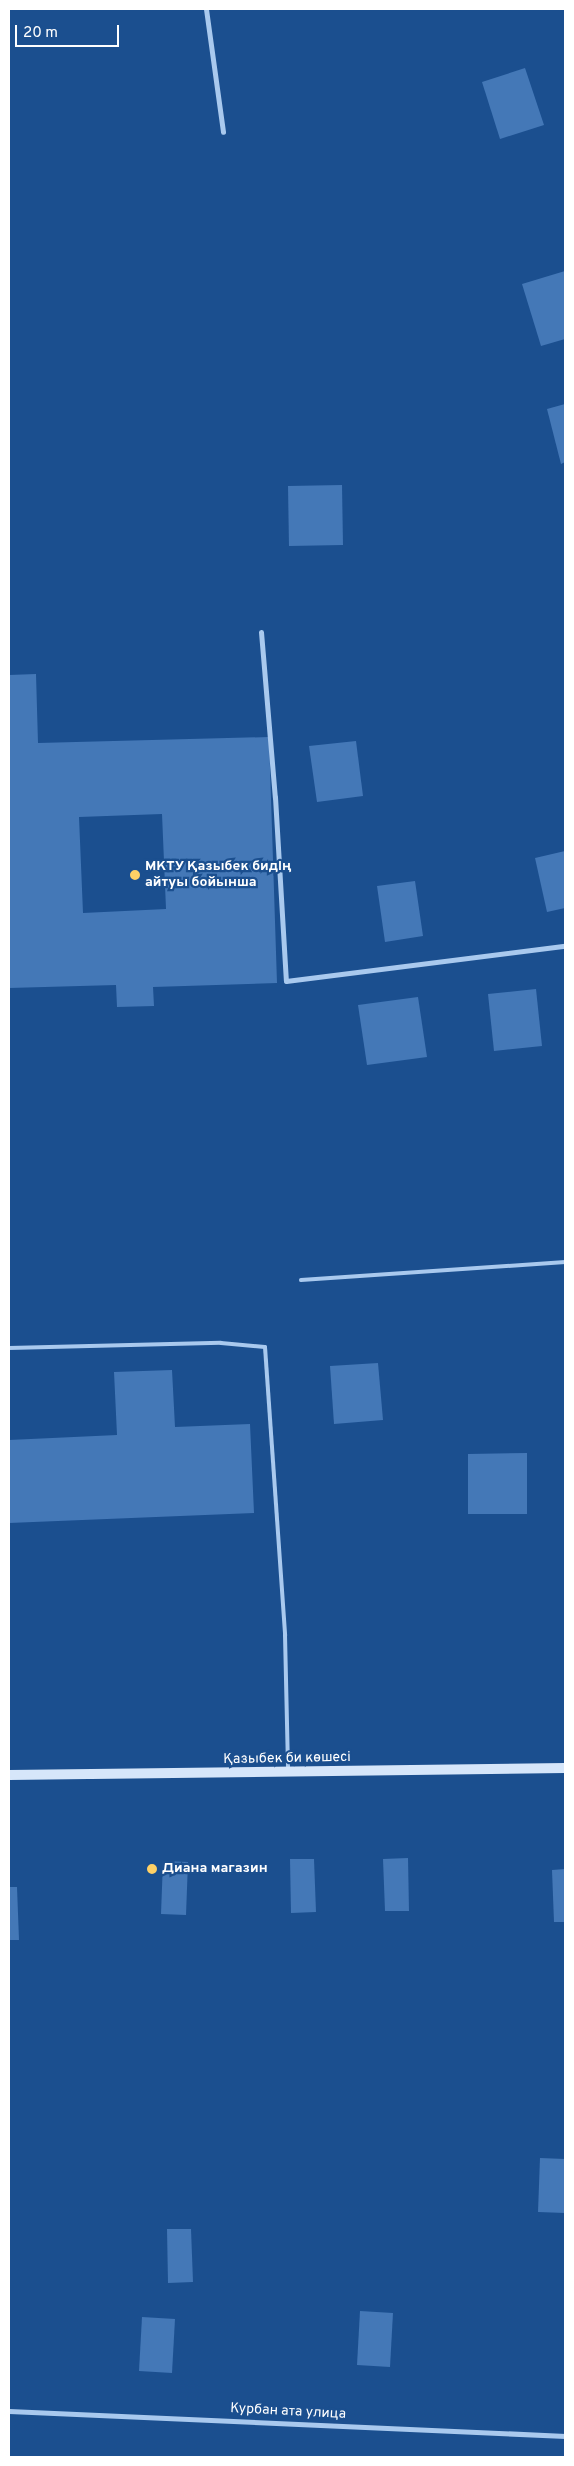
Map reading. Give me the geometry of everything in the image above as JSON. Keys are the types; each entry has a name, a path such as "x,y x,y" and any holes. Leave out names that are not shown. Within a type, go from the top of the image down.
{"main road":[{"name":"Қазыбек би көшесі","path":"9,1775 288,1774 565,1768"}],"street":[{"path":"206,9 224,132"},
{"path":"261,632 276,797 286,981 565,946"},
{"name":"Курбан ата улица","path":"9,2411 565,2436"}],"lane":[{"path":"301,1280 565,1262"},
{"path":"9,1348 221,1343 266,1347 285,1634 288,1774"}],"building":[{"path":"525,68 544,125 500,139 482,82"},
{"path":"565,271 565,339 541,346 522,284"},
{"path":"565,404 565,462 561,464 547,409"},
{"path":"342,485 343,545 289,546 288,486"},
{"path":"36,674 38,743 269,737 277,983 153,987 154,1006 117,1007 116,985 9,988 9,675","holes":["162,814 166,909 83,913 79,817"]},
{"path":"356,741 363,796 317,802 309,746"},
{"path":"565,851 565,908 547,912 535,858"},
{"path":"415,881 423,936 385,942 377,886"},
{"path":"536,989 542,1046 494,1051 488,994"},
{"path":"418,997 427,1057 367,1065 358,1005"},
{"path":"378,1363 383,1420 334,1424 330,1366"},
{"path":"172,1370 175,1427 250,1424 254,1513 9,1523 9,1440 117,1435 114,1372"},
{"path":"527,1453 527,1514 468,1514 468,1454"},
{"path":"408,1858 409,1911 385,1911 383,1859"},
{"path":"290,1859 314,1859 316,1912 291,1913"},
{"path":"163,1861 188,1862 186,1915 161,1914"},
{"path":"565,1869 565,1922 554,1922 552,1870"},
{"path":"9,1887 17,1887 19,1940 9,1940"},
{"path":"540,2158 565,2159 565,2213 538,2212"},
{"path":"167,2229 191,2229 193,2282 168,2283"},
{"path":"360,2311 393,2313 390,2367 357,2365"},
{"path":"142,2317 175,2319 172,2373 139,2371"}],"place":[{"name":"МКТУ Қазыбек бидің айтуы бойынша","path":"135,875"},
{"name":"Диана магазин","path":"152,1869"}]}
